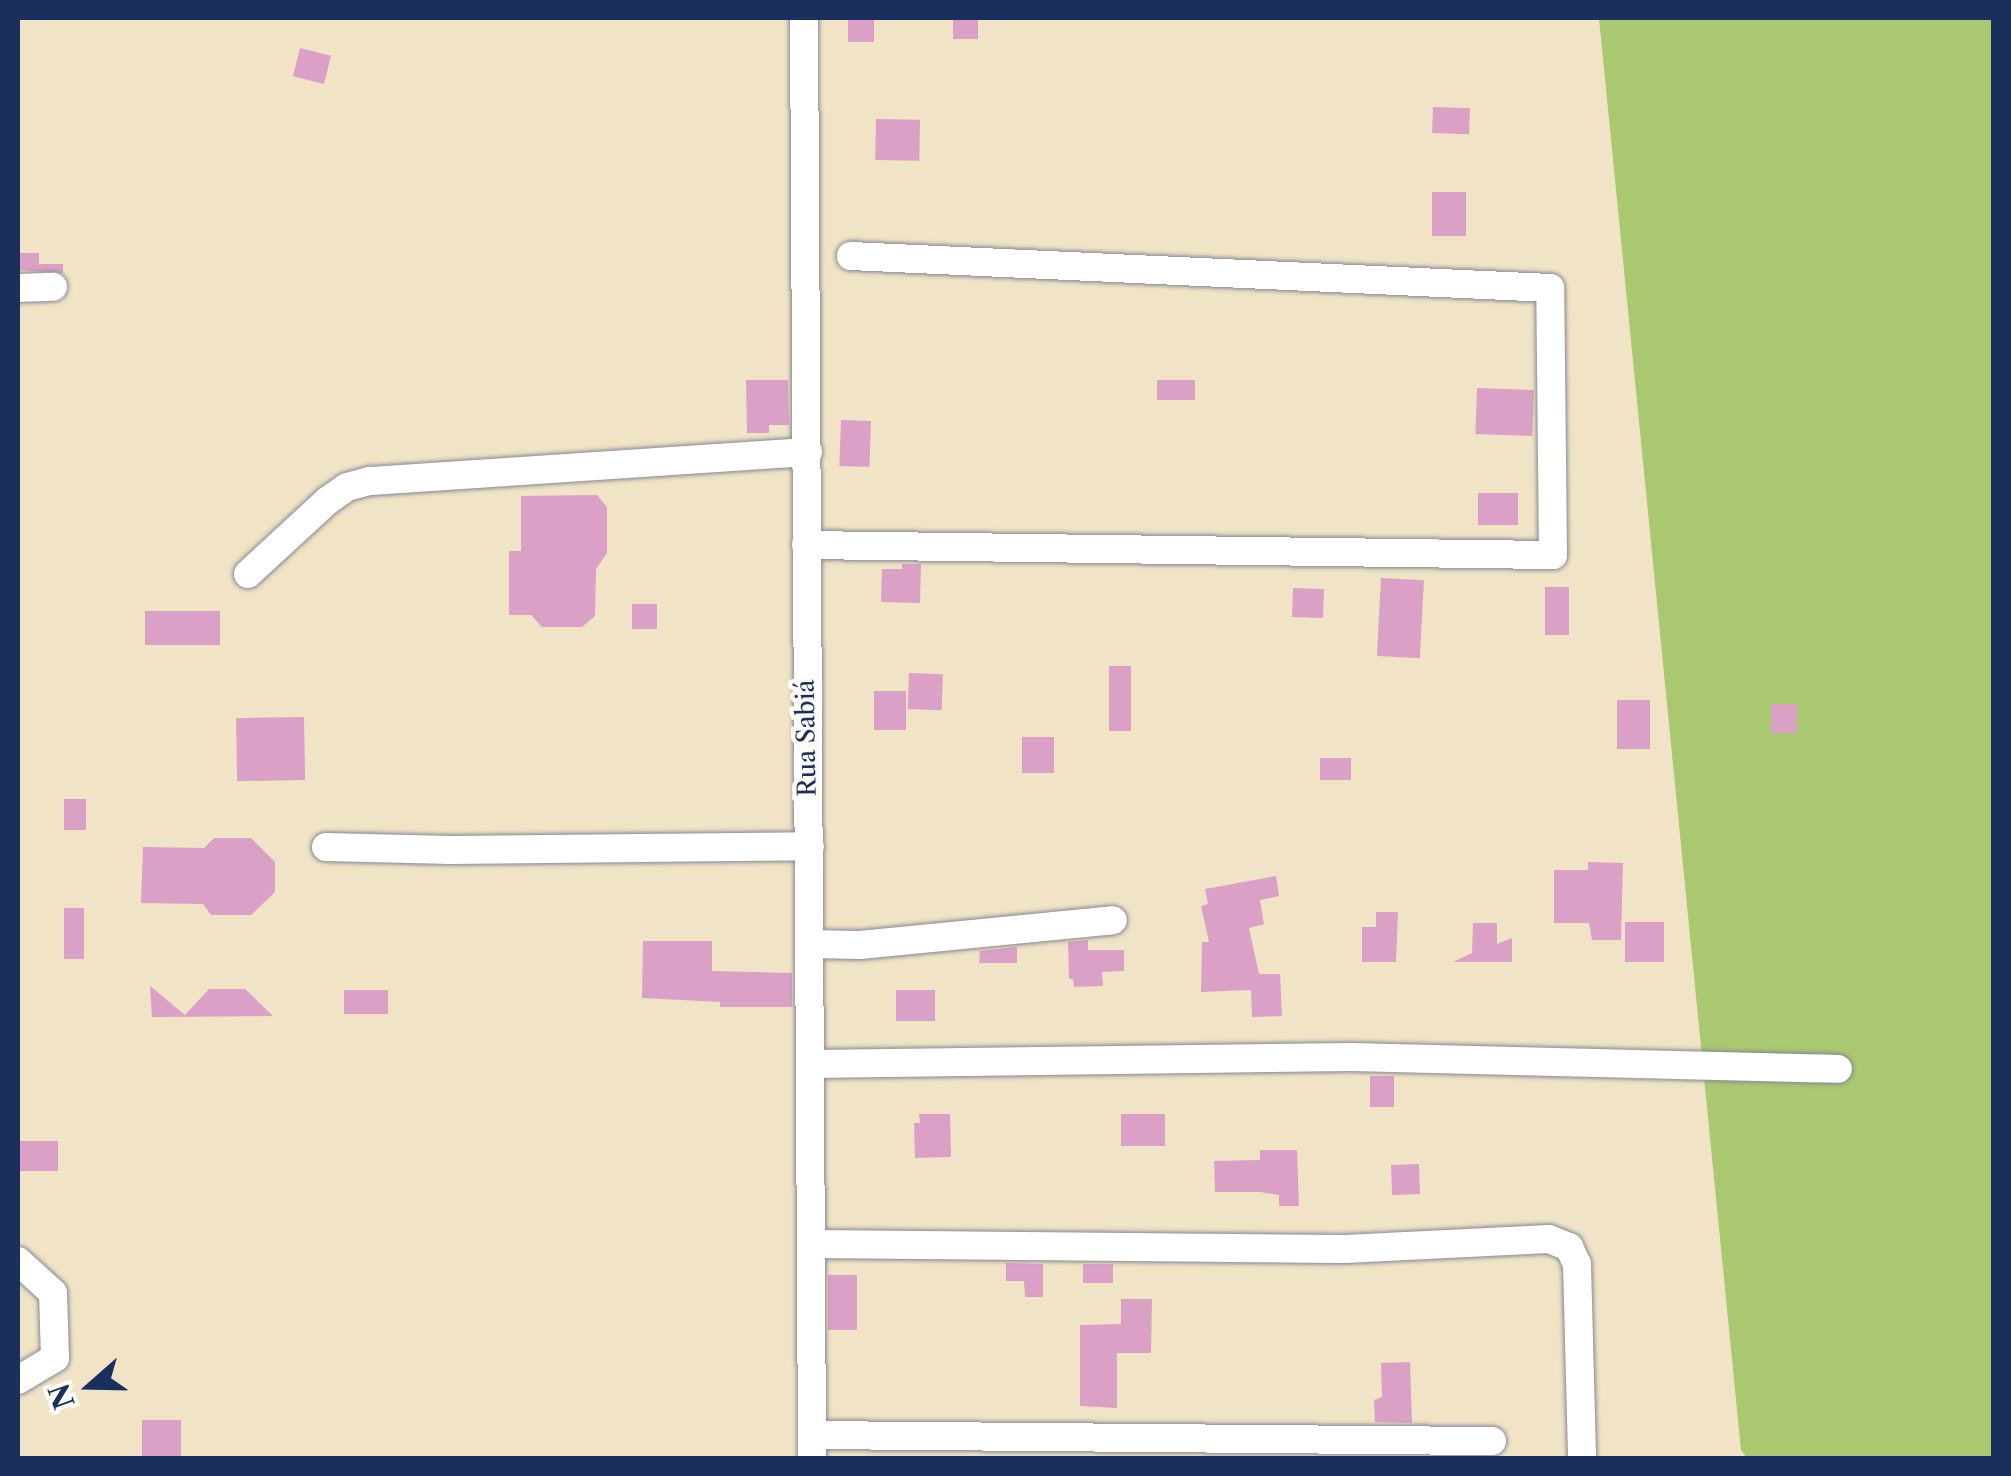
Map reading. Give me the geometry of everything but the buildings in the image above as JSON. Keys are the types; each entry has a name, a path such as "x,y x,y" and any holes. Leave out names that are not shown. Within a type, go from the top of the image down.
{"street":[{"name":"Rua Sabiá","path":"804,18 814,1244 812,1447"},
{"path":"806,544 1553,555 1550,288 851,256"},
{"path":"18,288 53,288"},
{"path":"248,574 326,501 347,487 370,480 808,452"},
{"path":"326,846 470,850 810,846"},
{"path":"811,944 860,945 1113,920"},
{"path":"812,1064 1352,1057 1838,1069"},
{"path":"814,1244 1345,1249 1549,1239 1569,1247 1578,1264 1582,1458"},
{"path":"18,1260 53,1293 54,1358 18,1380"},
{"path":"812,1447 1492,1441"}],"green space":[{"path":"1599,18 1993,18 1993,1458 1747,1458 1741,1450"}]}
